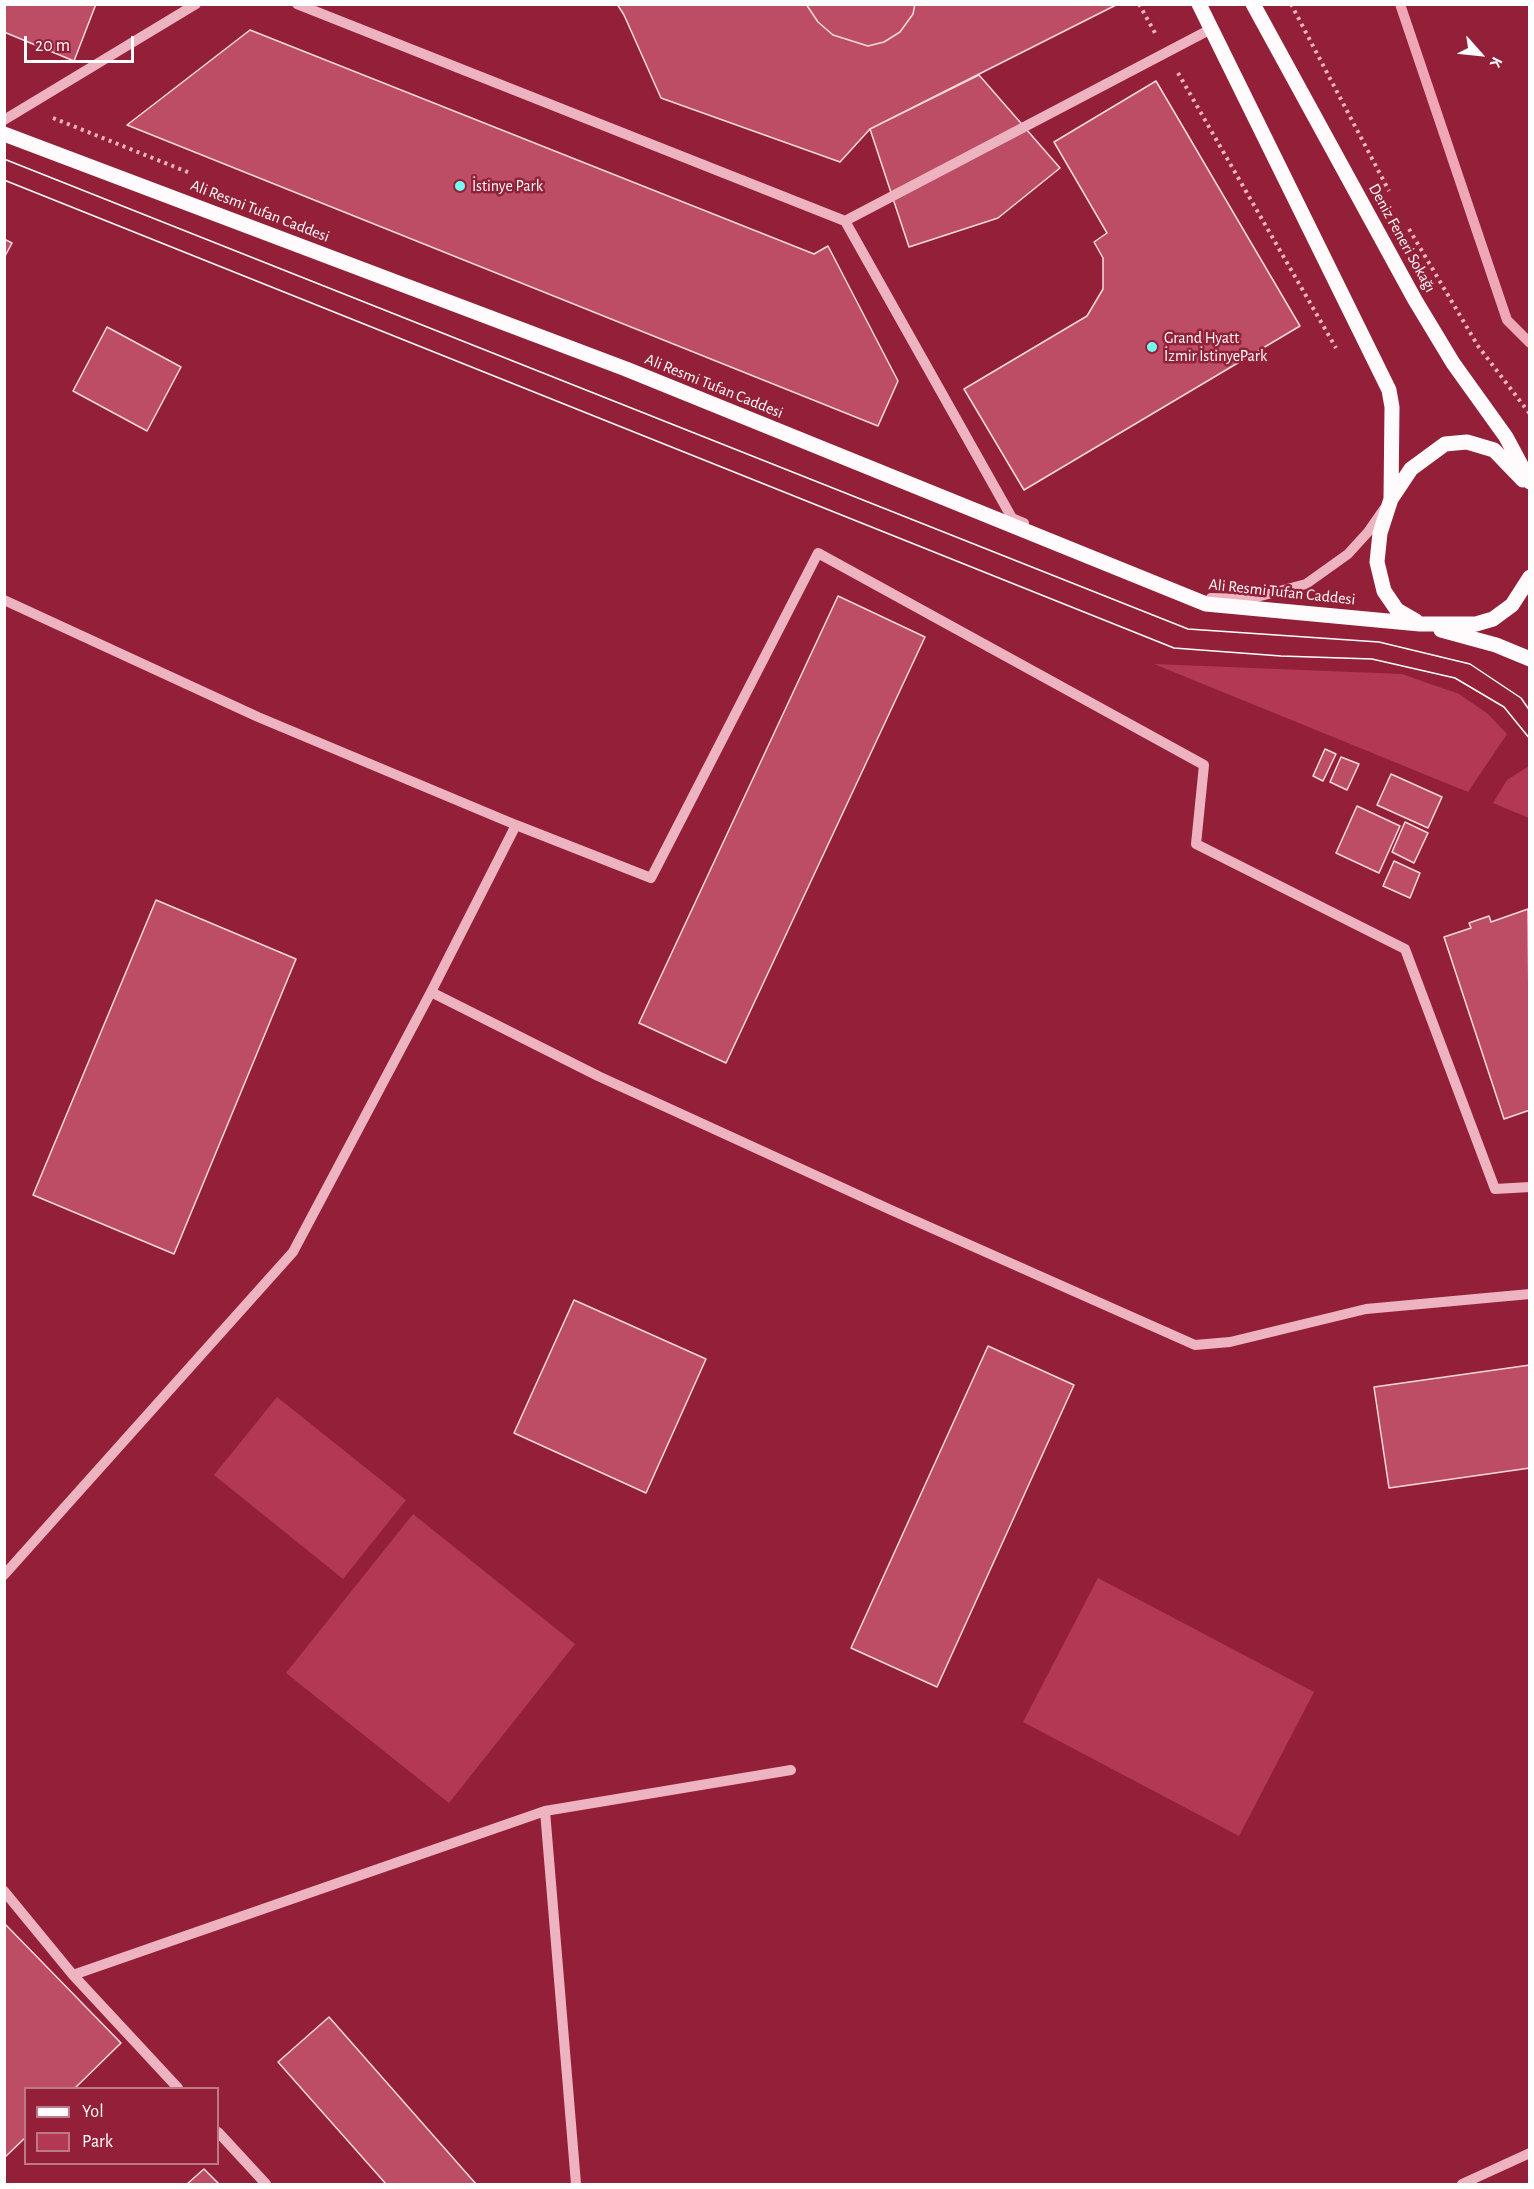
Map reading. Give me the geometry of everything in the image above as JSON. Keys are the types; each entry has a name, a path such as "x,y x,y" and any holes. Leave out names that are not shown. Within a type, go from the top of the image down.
{"main road":[{"name":"Deniz Feneri Sokağı","path":"1199,4 1389,390 1392,407 1391,499"},
{"name":"Deniz Feneri Sokağı","path":"1253,4 1415,300 1454,363 1506,437 1530,484"},
{"name":"Ali Resmi Tufan Caddesi","path":"4,134 626,369 1206,604 1420,624"},
{"name":"Deniz Feneri Sokağı","path":"1530,484 1494,450 1467,442 1445,444 1411,469 1391,499 1380,533 1377,562 1384,591 1397,610 1420,624 1496,645 1530,659"},
{"path":"1420,624 1476,624 1493,619 1512,605 1530,577"}],"lane":[{"path":"4,120 196,4"},
{"path":"297,4 845,221 1012,518 1210,598 1249,599 1306,584 1348,554 1368,532 1391,499"},
{"path":"845,221 1211,29"},
{"path":"4,600 258,717 516,825 651,878 818,554 1204,765 1196,844 1405,949 1495,1189 1530,1187"},
{"path":"4,1575 293,1252 431,992 516,825"},
{"path":"431,992 598,1076 891,1210 1195,1345 1230,1342 1366,1309 1530,1294"},
{"path":"73,1975 545,1811 791,1770"},
{"path":"545,1811 576,2184"},
{"path":"4,1891 73,1975 177,2087"},
{"path":"219,2133 266,2184"},
{"path":"1462,2184 1530,2153"}],"path":[{"path":"1139,4 1338,352"},
{"path":"1291,4 1391,195"},
{"path":"26,107 192,174"},
{"path":"1408,226 1478,346 1530,414"}],"green space":[{"path":"1154,664 1402,674 1459,694 1488,714 1507,734 1468,792"},
{"path":"1529,766 1529,818 1493,803 1507,780"},
{"path":"277,1397 406,1500 343,1579 214,1475"},
{"path":"413,1514 575,1644 449,1803 286,1673"},
{"path":"1098,1578 1314,1692 1239,1836 1023,1722"}],"building":[{"path":"4,4 96,4 74,61 4,32"},
{"path":"617,4 806,4 818,22 833,35 868,46 884,42 900,32 913,14 915,4 1118,4 870,129 840,162 661,98"},
{"path":"806,4 915,4 913,14 900,32 884,42 868,46 833,35 818,22"},
{"name":"İstinye Park","path":"250,30 814,254 828,246 898,381 878,426 127,125"},
{"path":"979,75 1060,168 998,218 909,247 870,129"},
{"path":"1156,81 1300,326 1024,490 964,389 1087,316 1103,289 1103,258 1094,242 1107,233 1054,142"},
{"path":"4,239 12,243 4,258"},
{"path":"107,327 181,367 147,431 73,391"},
{"path":"838,596 925,637 726,1063 639,1023"},
{"path":"1325,749 1336,754 1323,781 1313,776"},
{"path":"1341,757 1359,764 1347,790 1330,782"},
{"path":"1391,774 1442,797 1428,828 1377,805"},
{"path":"1357,806 1400,826 1379,873 1336,853"},
{"path":"1405,822 1428,833 1414,863 1392,852"},
{"path":"1394,861 1420,873 1410,898 1383,886"},
{"path":"156,900 296,959 174,1254 33,1195"},
{"path":"1528,909 1530,1110 1504,1119 1444,937 1471,928 1469,923 1489,916 1491,922"},
{"path":"574,1300 706,1359 646,1493 514,1433"},
{"path":"988,1346 1074,1385 937,1687 851,1648"},
{"path":"1530,1365 1530,1468 1389,1488 1374,1387"},
{"path":"4,1923 121,2043 76,2087 24,2087 24,2139 4,2158"},
{"path":"329,2017 476,2184 386,2184 278,2062"},
{"path":"204,2169 219,2184 187,2184"}],"waterway":[{"path":"1400,4 1507,320 1530,343"}],"tram line":[{"path":"4,159 1188,629 1379,642 1470,664 1521,698 1530,711"},
{"path":"4,180 1174,648 1281,656 1372,659 1455,678 1504,707 1530,739"}],"place":[{"name":"İstinye Park","path":"460,186"},
{"name":"Grand Hyatt İzmir İstinyePark","path":"1152,347"}]}
